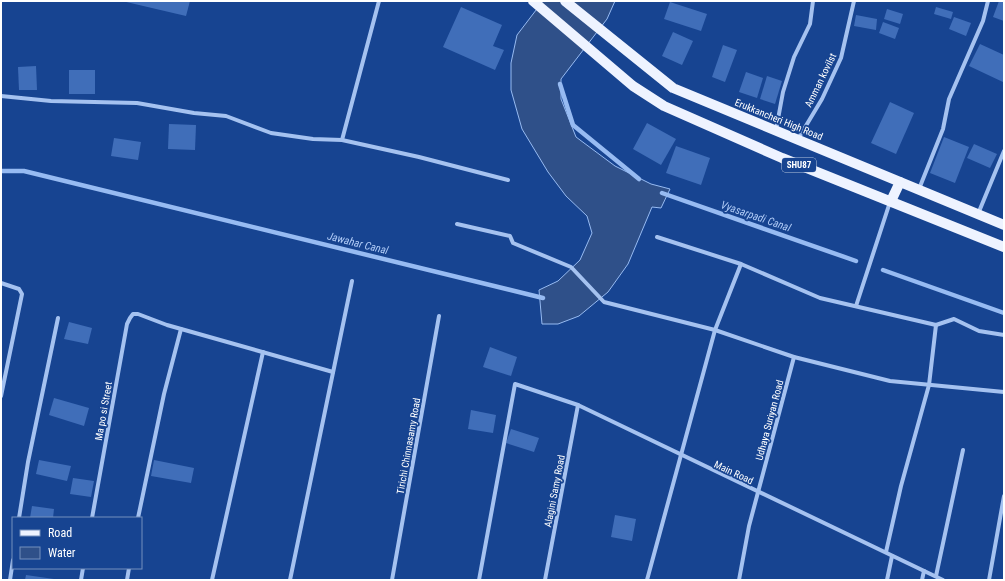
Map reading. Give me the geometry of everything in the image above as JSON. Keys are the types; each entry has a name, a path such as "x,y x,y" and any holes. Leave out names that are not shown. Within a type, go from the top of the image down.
{"main road":[{"name":"SHU87","path":"534,1 632,86 664,106 782,158 1004,247"},
{"name":"Erukkancheri High Road","path":"566,1 673,88 1004,225"},
{"path":"891,201 900,182"}],"street":[{"path":"342,140 379,1"},
{"path":"776,131 783,92 794,57 810,24 813,1"},
{"name":"Amman kovilst","path":"798,140 822,99 841,58 854,1"},
{"path":"919,190 943,129 949,100 983,21 988,1"},
{"path":"1,96 51,101 136,103 194,113 226,116 271,133 313,139 342,140 419,157 508,180"},
{"path":"978,214 1004,151"},
{"path":"856,306 891,201"},
{"path":"457,224 510,236 513,243 570,267 604,302 715,330 794,357 890,381 1004,392"},
{"path":"657,236 741,264 820,298 936,325 954,319 979,331 1004,335"},
{"path":"647,580 715,330 741,264"},
{"path":"290,580 352,282"},
{"path":"1,283 19,289 22,294 1,396"},
{"name":"Ma po si Street","path":"92,517 127,324 133,314 138,314 181,329"},
{"name":"Tirichi Chinnasamy Road","path":"392,580 439,316"},
{"path":"20,517 28,462 58,318"},
{"path":"886,552 901,486 928,385 936,325"},
{"path":"138,517 164,394 181,329 333,372"},
{"path":"212,580 263,352"},
{"name":"Udhaya Suriyan Road","path":"738,580 749,526 794,357"},
{"name":"Main Road","path":"479,580 515,384 578,405 943,580"},
{"name":"Alagini Samy Road","path":"545,580 578,405"},
{"path":"936,576 962,450"},
{"path":"989,580 1004,496"},
{"path":"887,580 892,556"},
{"path":"10,580 12,567"},
{"path":"81,580 83,569"},
{"path":"127,580 129,569"},
{"path":"922,580 924,571"}],"water":[{"path":"543,1 615,1 607,19 561,79 561,99 576,137 615,166 651,184 670,189 661,208 652,207 628,264 608,292 579,316 558,324 542,324 539,290 558,281 580,260 592,233 587,216 566,196 548,172 522,129 511,90 511,63 517,35"}],"building":[{"path":"122,1 190,1 186,16"},
{"path":"999,1 1004,1 1004,21 993,17"},
{"path":"670,2 707,14 701,31 664,19"},
{"path":"461,7 502,25 493,46 504,50 495,70 443,47"},
{"path":"936,7 953,12 951,19 934,14"},
{"path":"887,9 903,14 900,24 884,19"},
{"path":"856,15 877,19 876,30 854,26"},
{"path":"954,17 971,23 966,36 949,29"},
{"path":"883,22 899,28 895,39 879,33"},
{"path":"673,32 693,41 682,65 662,56"},
{"path":"980,44 1004,55 1003,82 969,66"},
{"path":"723,45 737,50 725,82 712,77"},
{"path":"36,66 37,90 19,90 18,67"},
{"path":"69,70 95,70 95,94 69,94"},
{"path":"746,72 763,78 757,98 739,92"},
{"path":"767,76 782,81 775,104 760,99"},
{"path":"890,102 914,113 896,154 871,143"},
{"path":"647,123 676,139 661,165 633,149"},
{"path":"169,124 196,125 195,150 168,149"},
{"path":"944,137 969,147 955,183 930,173"},
{"path":"114,138 141,142 138,160 111,156"},
{"path":"974,144 997,154 990,168 967,158"},
{"path":"676,146 710,158 701,185 666,173"},
{"path":"69,322 92,328 88,344 64,339"},
{"path":"490,347 517,357 511,376 483,367"},
{"path":"54,398 89,408 84,426 49,415"},
{"path":"471,410 496,415 493,433 468,429"},
{"path":"511,429 539,438 534,452 506,443"},
{"path":"39,460 71,466 67,481 36,474"},
{"path":"154,460 194,468 191,483 151,476"},
{"path":"73,478 94,481 91,497 70,494"},
{"path":"32,506 54,509 53,517 30,517"},
{"path":"615,515 636,519 632,541 611,537"},
{"path":"26,575 54,579 54,580 25,580"}],"waterway":[{"path":"560,84 573,125 639,179"},
{"name":"Jawahar Canal","path":"1,171 24,171 543,298"},
{"name":"Vyasarpadi Canal","path":"662,193 856,261"},
{"name":"Vyasarpadi Canal","path":"883,270 1004,313"}]}
